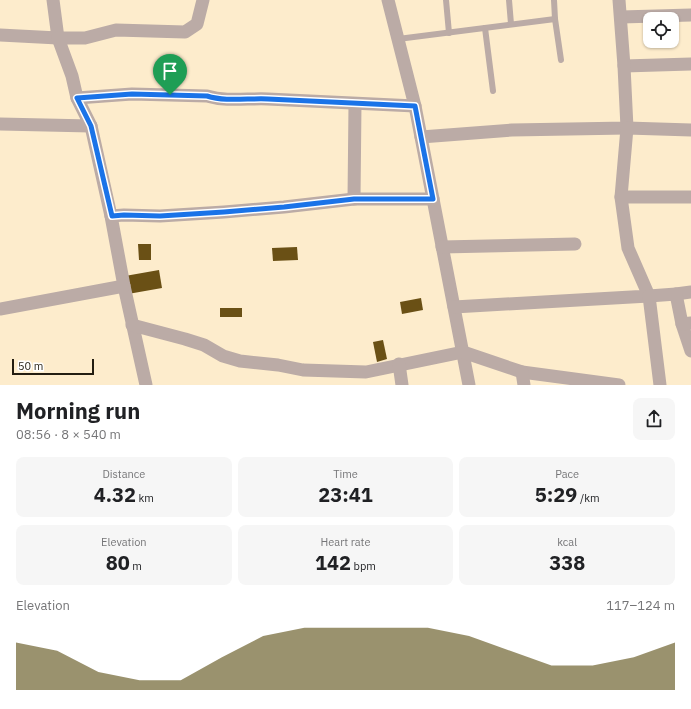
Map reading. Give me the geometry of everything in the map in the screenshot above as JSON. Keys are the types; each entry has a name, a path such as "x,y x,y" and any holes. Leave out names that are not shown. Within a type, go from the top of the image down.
{"street":[{"path":"53,0 58,38 72,76 77,98 91,126 112,216 124,286 146,385"},
{"path":"0,35 85,38 116,30 185,32 197,24 203,0"},
{"path":"388,0 415,106 469,385"},
{"path":"619,0 627,128 621,197 628,248 649,296 660,385"},
{"path":"621,18 691,15"},
{"path":"624,66 691,64"},
{"path":"77,98 132,94 207,96 217,99 266,99 415,106"},
{"path":"354,199 355,104"},
{"path":"0,124 91,126"},
{"path":"421,137 512,130 627,128 691,130"},
{"path":"621,197 691,197"},
{"path":"112,216 160,216 224,212 354,199 433,199"},
{"path":"442,247 575,244"},
{"path":"0,309 124,286"},
{"path":"454,307 649,296 691,292"},
{"path":"676,294 686,323 691,351"},
{"path":"132,325 204,345 223,356 240,361 278,365 303,370 366,372 463,352 522,372 588,383 619,385"},
{"path":"399,364 402,385"},
{"path":"522,372 524,385"}],"lane":[{"path":"446,0 449,33"},
{"path":"509,0 511,24"},
{"path":"554,0 555,19 561,60"},
{"path":"398,39 555,19"},
{"path":"485,28 493,91"}],"building":[{"path":"138,244 151,244 151,260 139,260"},
{"path":"297,247 298,260 273,261 272,248"},
{"path":"159,270 162,288 128,294 125,276"},
{"path":"421,298 423,310 402,314 400,302"},
{"path":"220,308 242,308 242,317 220,317"},
{"path":"383,340 387,359 377,362 373,342"}],"route":[{"path":"132,94 170,95 207,96 217,99 266,99 415,106 433,199 354,199 224,212 160,216 112,216 91,126 77,98 132,94"}]}
